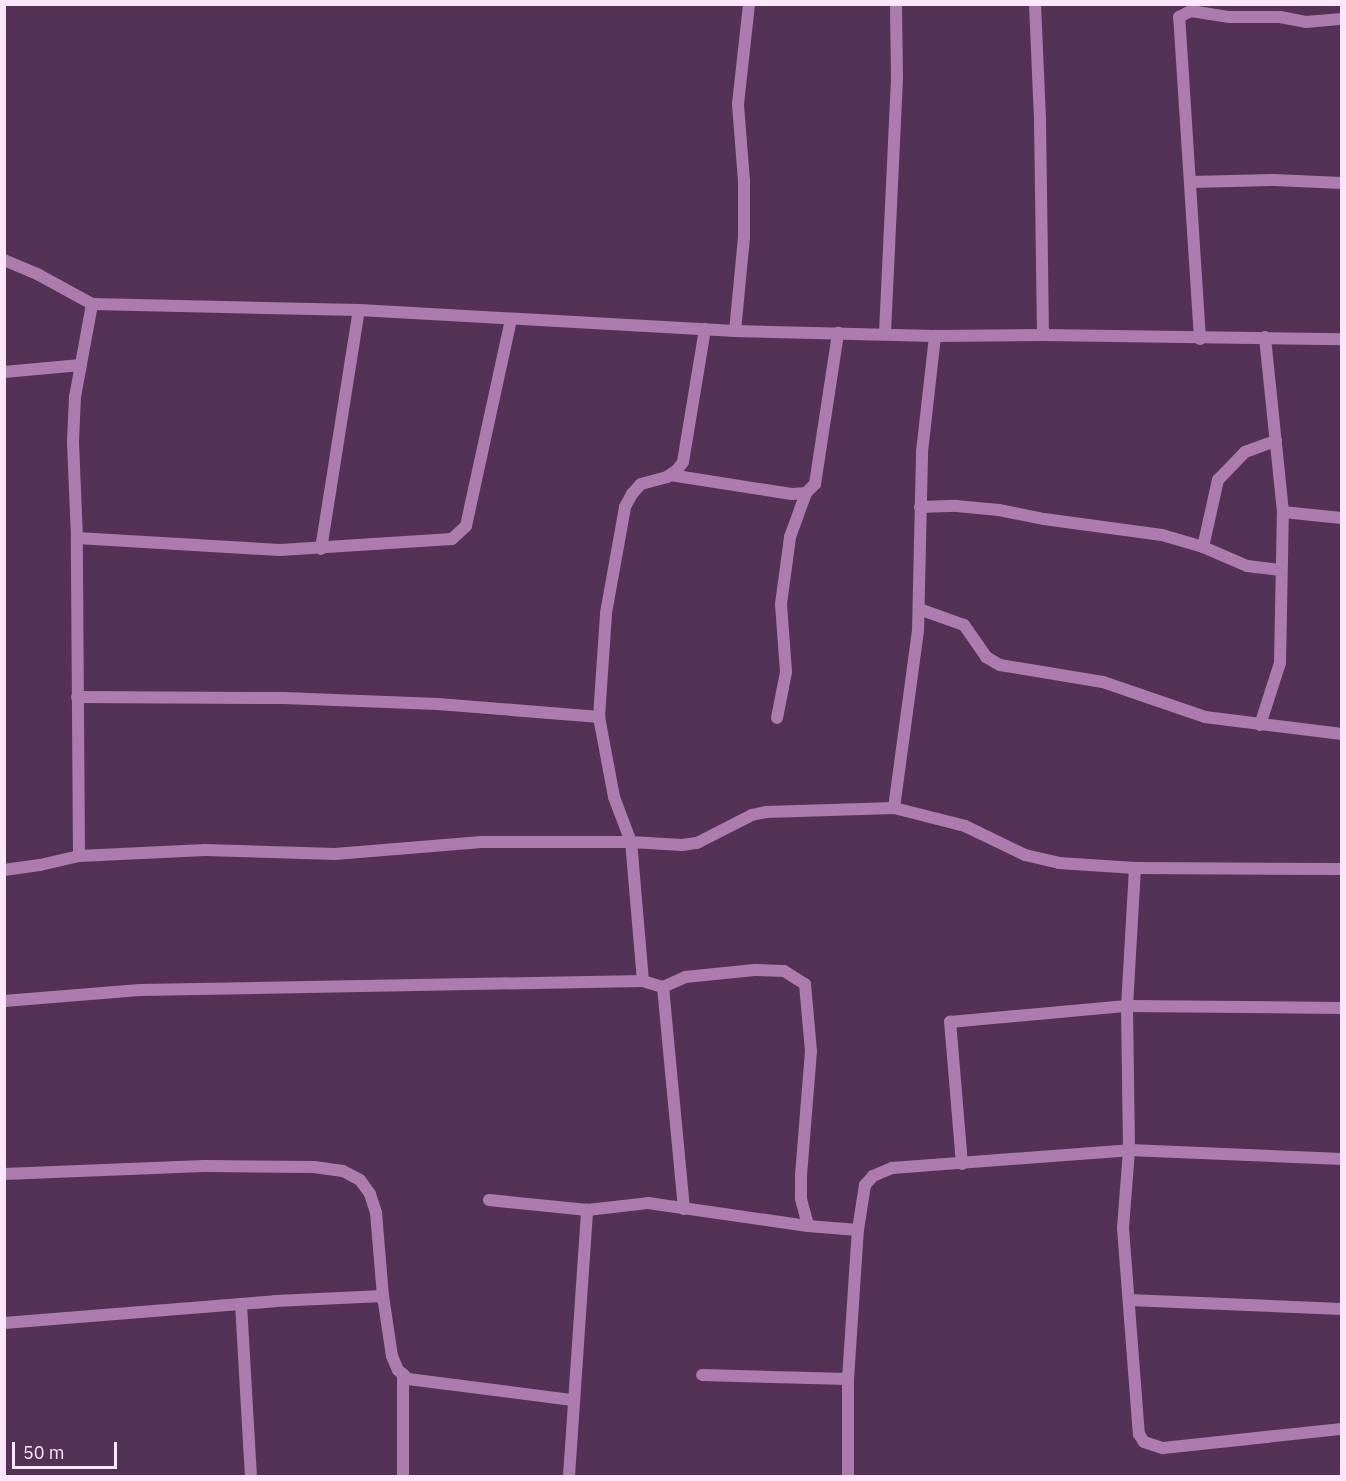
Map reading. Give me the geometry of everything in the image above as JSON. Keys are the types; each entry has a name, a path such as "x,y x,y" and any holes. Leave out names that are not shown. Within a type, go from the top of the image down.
{"street":[{"path":"735,331 744,237 744,181 738,104 749,4"},
{"path":"885,333 897,78 896,4"},
{"path":"1035,4 1040,120 1043,334"},
{"path":"1200,339 1179,17 1191,11 1230,16 1280,17 1306,22 1341,19"},
{"path":"1191,182 1274,180 1341,183"},
{"path":"4,260 39,275 92,304 359,310 735,331 935,336 1043,334 1200,339 1264,337 1341,339"},
{"path":"79,856 73,441 75,397 92,304"},
{"path":"321,549 359,310"},
{"path":"76,538 280,550 436,542 452,539 466,526 511,320"},
{"path":"670,475 683,462 705,329"},
{"path":"777,718 786,672 781,603 790,537 806,493 815,484 838,333"},
{"path":"894,808 919,609 922,452 935,336"},
{"path":"1260,725 1280,663 1283,512 1264,337"},
{"path":"4,372 81,365"},
{"path":"1203,547 1218,480 1245,452 1276,441"},
{"path":"643,981 631,842 614,797 599,717 606,613 625,507 641,484 670,475 792,494 806,493"},
{"path":"920,507 956,506 999,510 1044,519 1162,535 1203,547 1247,566 1281,570"},
{"path":"1283,512 1341,518"},
{"path":"919,609 964,625 986,657 1000,665 1102,682 1205,717 1341,734"},
{"path":"77,697 284,698 438,704 599,717"},
{"path":"4,870 40,866 79,856 205,850 335,854 482,842 631,842 667,846 697,843 752,815 766,812 894,808 965,826 1025,855 1041,860 1135,868 1341,869"},
{"path":"1135,868 1127,1006 1129,1150 1123,1228 1138,1425 1144,1443 1163,1448 1341,1429"},
{"path":"4,1001 140,990 643,981 663,987 685,977 755,970 784,971 805,984 811,1051 801,1199 807,1226"},
{"path":"663,987 684,1209"},
{"path":"962,1164 950,1022 1127,1006 1341,1008"},
{"path":"848,1476 848,1379 858,1230 865,1185 873,1176 892,1168 962,1164 1022,1156 1129,1150 1341,1159"},
{"path":"4,1174 204,1166 314,1167 344,1171 360,1180 370,1194 376,1213 383,1296 392,1356 403,1374 408,1379 573,1400"},
{"path":"489,1200 587,1210 648,1203 807,1226 858,1230"},
{"path":"568,1476 587,1210"},
{"path":"4,1323 241,1304 383,1296"},
{"path":"1129,1300 1341,1309"},
{"path":"241,1304 251,1476"},
{"path":"403,1374 403,1476"},
{"path":"702,1375 848,1379"}]}
